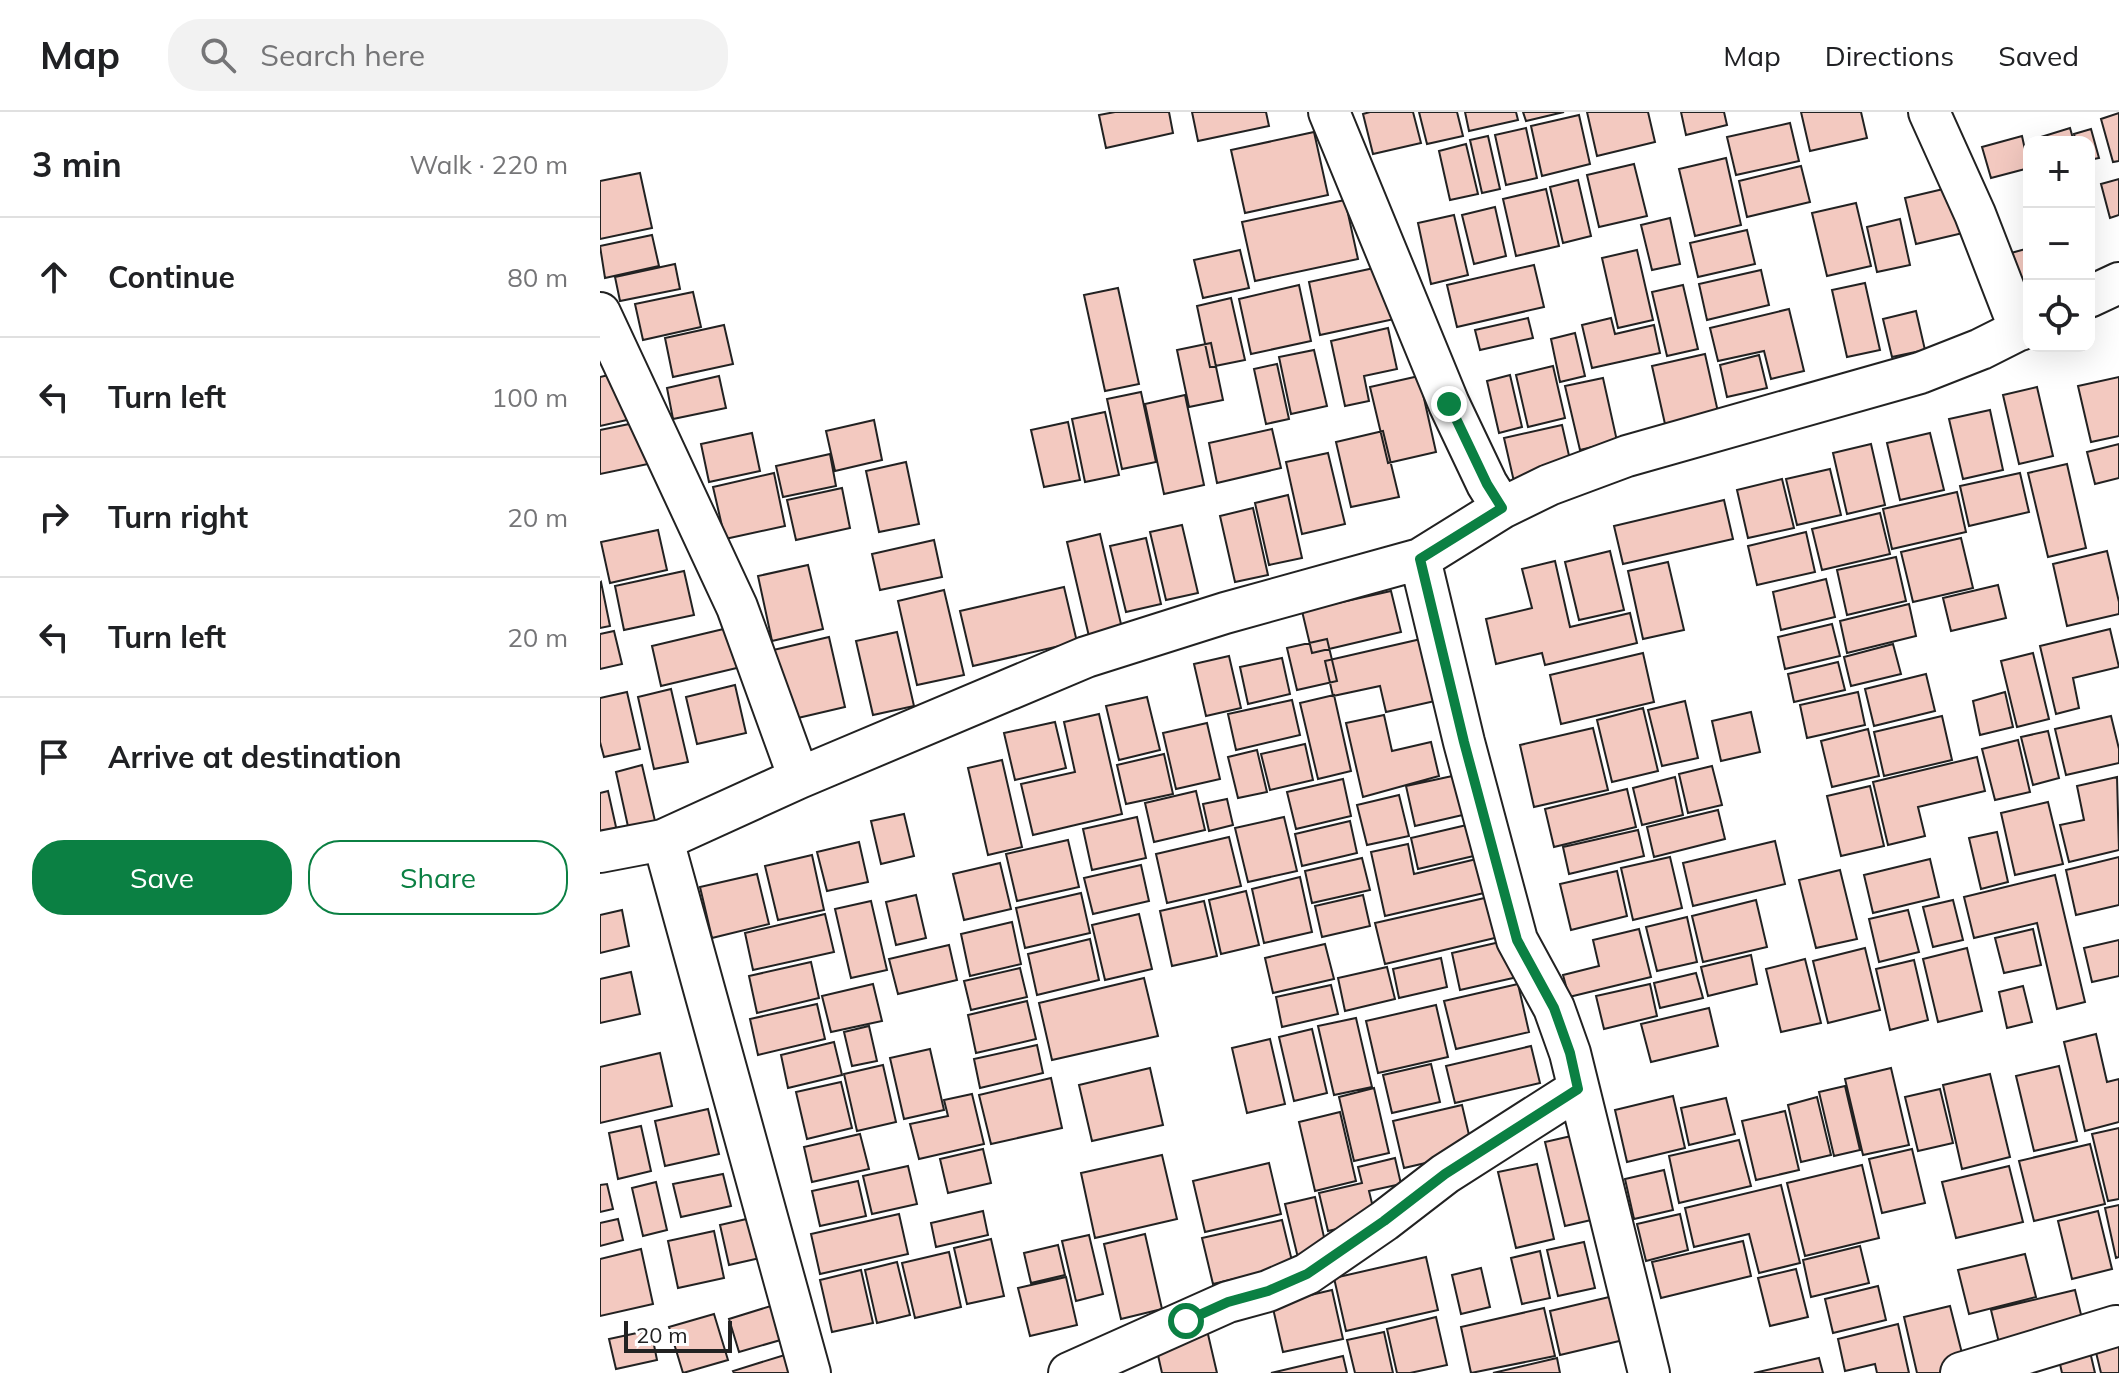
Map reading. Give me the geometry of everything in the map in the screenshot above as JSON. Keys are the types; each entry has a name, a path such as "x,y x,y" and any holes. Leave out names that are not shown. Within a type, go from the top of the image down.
{"street":[{"path":"1329,112 1449,404 1496,498"},
{"path":"1929,112 2023,326"},
{"path":"2095,294 2119,283"},
{"path":"600,313 737,607 799,778"},
{"path":"600,852 663,840 799,778 1086,657 1225,613 1420,559 1496,498 1549,485 1627,456 1920,373 2023,328"},
{"path":"1420,559 1464,742 1517,940 1554,1008 1570,1053 1649,1373"},
{"path":"663,840 810,1373"},
{"path":"1069,1373 1228,1302 1268,1291 1307,1274 1445,1174 1578,1089"},
{"path":"1961,1373 2116,1326"}],"building":[{"path":"1169,112 1173,133 1106,148 1099,115"},
{"path":"1192,112 1266,112 1269,126 1198,141"},
{"path":"1413,112 1421,143 1373,154 1363,114"},
{"path":"1419,112 1457,112 1463,136 1427,144"},
{"path":"1465,112 1516,112 1518,120 1469,131"},
{"path":"1523,112 1564,112 1526,121"},
{"path":"1587,112 1648,112 1655,142 1597,156"},
{"path":"1681,112 1724,112 1727,125 1686,135"},
{"path":"1801,112 1861,112 1867,138 1810,151"},
{"path":"2119,113 2119,161 2113,162 2101,119"},
{"path":"1579,115 1590,164 1542,176 1531,126"},
{"path":"1790,123 1799,161 1736,175 1727,137"},
{"path":"1526,128 1537,178 1506,185 1495,135"},
{"path":"2070,128 2072,136 2044,136"},
{"path":"2091,129 2093,136 2074,136"},
{"path":"1314,132 1328,195 1245,213 1231,150"},
{"path":"1488,136 1500,189 1482,193 1470,140"},
{"path":"2022,136 2023,170 1991,178 1982,147"},
{"path":"1466,144 1478,194 1450,200 1439,151"},
{"path":"1726,158 1741,225 1695,236 1679,169"},
{"path":"1634,164 1647,216 1599,227 1587,175"},
{"path":"1801,166 1810,202 1747,217 1739,181"},
{"path":"640,173 652,228 600,239 600,181"},
{"path":"2119,179 2119,215 2110,218 2101,184"},
{"path":"1578,180 1591,236 1563,243 1550,187"},
{"path":"1952,187 1963,233 1916,244 1905,198"},
{"path":"1546,189 1559,246 1516,256 1503,199"},
{"path":"1345,200 1358,259 1255,281 1242,222"},
{"path":"1856,203 1871,266 1827,276 1812,213"},
{"path":"1495,207 1506,256 1474,264 1462,215"},
{"path":"1454,215 1468,275 1431,284 1418,223"},
{"path":"1670,218 1680,264 1652,270 1641,225"},
{"path":"1900,219 1910,265 1877,272 1867,227"},
{"path":"1747,230 1755,264 1698,277 1690,243"},
{"path":"652,235 659,266 605,278 600,246"},
{"path":"1240,250 1249,288 1203,298 1194,260"},
{"path":"1637,250 1653,320 1618,328 1602,258"},
{"path":"2023,250 2023,282 2019,283 2011,253"},
{"path":"675,264 680,289 620,301 615,277"},
{"path":"1388,265 1399,318 1320,335 1309,282"},
{"path":"1534,265 1544,307 1457,327 1447,285"},
{"path":"1761,270 1769,305 1707,320 1699,284"},
{"path":"1865,283 1880,350 1847,357 1832,290"},
{"path":"1299,285 1311,341 1251,354 1239,299"},
{"path":"1683,285 1698,349 1667,356 1652,292"},
{"path":"1118,288 1139,384 1105,391 1084,295"},
{"path":"693,292 701,327 643,340 635,304"},
{"path":"1231,298 1245,360 1210,367 1197,306"},
{"path":"1789,309 1804,371 1771,379 1764,351 1718,361 1710,328"},
{"path":"1916,311 1925,350 1892,357 1883,319"},
{"path":"1528,318 1533,338 1480,350 1475,330"},
{"path":"1611,318 1615,334 1654,325 1660,353 1592,368 1582,325"},
{"path":"724,325 733,364 673,377 665,338"},
{"path":"1388,328 1397,369 1364,376 1369,401 1345,406 1331,341"},
{"path":"1575,333 1585,376 1560,382 1551,339"},
{"path":"1211,343 1223,400 1189,407 1177,350"},
{"path":"1314,350 1327,406 1291,414 1279,357"},
{"path":"1705,354 1718,412 1665,424 1652,366"},
{"path":"1759,355 1767,388 1727,397 1720,365"},
{"path":"1277,364 1289,419 1266,424 1254,369"},
{"path":"1553,366 1565,418 1528,427 1516,375"},
{"path":"626,371 636,418 600,426 600,377"},
{"path":"1510,375 1522,427 1499,433 1487,381"},
{"path":"719,376 726,408 673,419 667,388"},
{"path":"1419,376 1436,452 1388,463 1370,387"},
{"path":"2119,377 2119,436 2091,442 2078,386"},
{"path":"1603,378 1617,441 1580,450 1565,386"},
{"path":"2037,387 2053,456 2019,464 2003,395"},
{"path":"1141,392 1156,462 1122,469 1107,399"},
{"path":"1185,395 1204,485 1164,494 1145,404"},
{"path":"1990,410 2003,470 1963,479 1949,419"},
{"path":"1105,412 1119,475 1085,482 1072,419"},
{"path":"874,420 882,460 835,471 826,431"},
{"path":"639,422 648,464 600,474 600,430"},
{"path":"1068,422 1080,480 1044,487 1031,430"},
{"path":"1562,425 1573,473 1515,486 1504,438"},
{"path":"1272,429 1281,468 1217,483 1209,443"},
{"path":"1383,431 1399,497 1351,507 1336,442"},
{"path":"752,433 760,471 709,482 701,444"},
{"path":"1930,433 1944,490 1900,500 1887,443"},
{"path":"1871,444 1885,505 1847,514 1833,453"},
{"path":"2119,444 2119,478 2095,484 2087,452"},
{"path":"1328,453 1345,524 1302,534 1286,462"},
{"path":"830,454 836,486 783,497 776,466"},
{"path":"906,462 919,524 879,532 866,471"},
{"path":"2067,464 2086,548 2048,557 2028,473"},
{"path":"1830,469 1841,515 1797,525 1786,479"},
{"path":"774,473 785,526 725,539 713,487"},
{"path":"2020,473 2029,512 1969,526 1960,486"},
{"path":"1782,479 1794,528 1748,538 1737,490"},
{"path":"842,488 850,528 796,540 787,500"},
{"path":"1957,492 1966,532 1892,549 1883,509"},
{"path":"1288,495 1302,558 1269,565 1255,503"},
{"path":"1724,500 1733,539 1623,564 1614,526"},
{"path":"1253,508 1268,575 1235,582 1220,516"},
{"path":"1880,513 1890,554 1822,570 1812,529"},
{"path":"1182,525 1198,593 1166,600 1150,532"},
{"path":"658,530 667,570 610,583 601,542"},
{"path":"1806,532 1815,572 1757,585 1748,546"},
{"path":"1100,534 1124,637 1091,645 1067,542"},
{"path":"1146,538 1161,604 1126,612 1110,546"},
{"path":"1961,538 1973,588 1913,602 1901,552"},
{"path":"934,540 942,577 880,590 872,554"},
{"path":"1610,551 1624,610 1579,620 1565,562"},
{"path":"2107,551 2119,614 2067,626 2053,564"},
{"path":"1896,557 1906,601 1847,615 1837,570"},
{"path":"1555,561 1570,627 1630,613 1637,643 1545,665 1542,653 1496,664 1486,619 1532,608 1522,569"},
{"path":"1668,562 1684,630 1643,639 1628,571"},
{"path":"808,565 823,629 772,641 758,576"},
{"path":"684,571 694,615 624,630 615,586"},
{"path":"1826,579 1835,617 1781,630 1773,592"},
{"path":"600,583 610,626 600,628"},
{"path":"1998,585 2006,618 1951,631 1943,598"},
{"path":"1064,587 1077,642 973,666 960,611"},
{"path":"944,590 964,675 917,685 898,601"},
{"path":"1391,591 1401,632 1312,653 1302,611"},
{"path":"1909,604 1916,636 1847,653 1840,621"},
{"path":"1832,624 1840,656 1785,669 1778,637"},
{"path":"732,627 741,667 661,686 652,646"},
{"path":"2110,629 2119,667 2073,678 2079,708 2056,714 2040,646"},
{"path":"614,631 622,664 600,669 600,634"},
{"path":"897,632 914,706 873,715 856,641"},
{"path":"829,637 845,707 785,721 769,651"},
{"path":"1327,639 1337,681 1297,690 1287,648"},
{"path":"1421,639 1435,701 1386,712 1380,686 1333,696 1325,661"},
{"path":"1893,644 1901,674 1851,686 1844,657"},
{"path":"1643,653 1654,702 1561,724 1550,675"},
{"path":"2033,653 2049,719 2017,727 2001,661"},
{"path":"1229,656 1241,708 1206,716 1194,664"},
{"path":"1282,658 1290,694 1248,704 1240,667"},
{"path":"1838,662 1845,690 1794,702 1788,674"},
{"path":"1926,674 1935,711 1874,726 1865,689"},
{"path":"735,685 746,733 697,744 686,697"},
{"path":"671,689 688,762 654,769 638,697"},
{"path":"627,692 640,749 604,757 600,742 600,698"},
{"path":"1858,692 1865,725 1807,738 1800,705"},
{"path":"2005,692 2013,727 1980,735 1973,701"},
{"path":"1334,695 1351,771 1318,779 1300,703"},
{"path":"1147,697 1160,750 1119,760 1106,706"},
{"path":"1292,700 1300,735 1236,750 1228,714"},
{"path":"1685,701 1698,758 1662,766 1648,710"},
{"path":"1643,708 1658,771 1612,782 1597,720"},
{"path":"1751,712 1760,752 1721,761 1712,721"},
{"path":"1099,714 1122,814 1033,835 1021,784 1075,772 1064,722"},
{"path":"1384,715 1392,751 1431,742 1439,776 1363,797 1346,723"},
{"path":"1942,716 1952,760 1884,776 1874,732"},
{"path":"2111,716 2119,763 2066,775 2055,729"},
{"path":"1055,722 1066,768 1015,780 1004,733"},
{"path":"1207,723 1220,779 1176,789 1163,733"},
{"path":"1593,728 1608,790 1534,807 1520,745"},
{"path":"1868,729 1879,776 1832,787 1821,741"},
{"path":"2048,731 2059,778 2033,785 2021,737"},
{"path":"2018,740 2030,792 1995,800 1982,749"},
{"path":"1305,744 1313,780 1270,790 1261,754"},
{"path":"1257,750 1267,792 1238,798 1228,757"},
{"path":"1164,754 1173,794 1126,804 1117,765"},
{"path":"1977,757 1985,791 1918,807 1925,836 1888,845 1873,782"},
{"path":"1002,760 1022,847 988,855 968,768"},
{"path":"642,765 658,834 631,840 616,772"},
{"path":"1712,766 1722,805 1688,813 1679,774"},
{"path":"1471,772 1480,811 1415,826 1406,786"},
{"path":"1675,777 1683,815 1642,825 1633,788"},
{"path":"2117,777 2119,850 2069,862 2060,825 2084,820 2077,786"},
{"path":"1343,779 1351,816 1296,829 1287,792"},
{"path":"1870,786 1884,846 1841,856 1827,796"},
{"path":"1627,789 1636,827 1554,847 1545,809"},
{"path":"608,791 618,836 600,840 600,793"},
{"path":"1196,791 1205,830 1154,842 1145,803"},
{"path":"1399,795 1409,836 1367,845 1357,805"},
{"path":"1227,799 1233,825 1209,831 1203,804"},
{"path":"2048,802 2063,864 2015,875 2001,813"},
{"path":"1718,810 1725,839 1654,857 1647,827"},
{"path":"904,814 914,856 881,864 871,821"},
{"path":"1137,817 1146,858 1092,870 1083,829"},
{"path":"1284,817 1297,871 1248,882 1235,828"},
{"path":"1350,821 1357,853 1302,866 1295,834"},
{"path":"1471,824 1478,855 1418,869 1411,838"},
{"path":"1638,830 1644,856 1569,874 1563,847"},
{"path":"1997,832 2008,882 1981,889 1969,838"},
{"path":"1229,837 1241,886 1167,903 1156,854"},
{"path":"1068,840 1079,887 1017,901 1006,854"},
{"path":"1775,841 1785,884 1693,906 1683,863"},
{"path":"859,842 868,882 827,891 817,852"},
{"path":"1408,844 1414,874 1489,856 1497,890 1385,916 1371,852"},
{"path":"812,855 824,910 778,920 765,866"},
{"path":"1670,857 1682,908 1633,920 1621,868"},
{"path":"2119,857 2119,905 2076,915 2066,870"},
{"path":"1362,858 1370,890 1312,903 1305,871"},
{"path":"1930,859 1939,897 1873,913 1864,875"},
{"path":"1000,863 1011,909 964,920 953,874"},
{"path":"1141,865 1149,901 1093,914 1084,878"},
{"path":"1840,870 1857,939 1816,948 1799,880"},
{"path":"1617,871 1627,916 1571,930 1560,884"},
{"path":"757,874 769,924 712,938 700,887"},
{"path":"2055,875 2085,1002 2057,1009 2037,923 1974,938 1964,897"},
{"path":"1300,877 1312,932 1264,943 1252,889"},
{"path":"1246,891 1259,945 1221,954 1209,900"},
{"path":"1081,893 1090,933 1025,948 1016,908"},
{"path":"916,895 926,938 896,945 886,902"},
{"path":"1363,895 1370,926 1322,937 1315,906"},
{"path":"1489,897 1499,937 1385,964 1375,923"},
{"path":"1756,900 1767,947 1703,962 1692,916"},
{"path":"1953,900 1963,940 1933,947 1923,907"},
{"path":"871,901 887,970 851,978 835,909"},
{"path":"1204,901 1217,956 1172,966 1160,911"},
{"path":"622,910 629,946 600,953 600,915"},
{"path":"1908,910 1919,952 1879,962 1869,919"},
{"path":"825,914 834,952 753,970 745,933"},
{"path":"1139,914 1152,969 1105,980 1092,925"},
{"path":"1687,917 1697,962 1657,971 1646,927"},
{"path":"1012,922 1021,964 970,976 961,934"},
{"path":"1639,929 1651,977 1569,997 1563,975 1599,966 1593,940"},
{"path":"2033,929 2041,965 2004,973 1995,938"},
{"path":"1090,939 1099,980 1037,995 1028,954"},
{"path":"1513,939 1522,976 1460,990 1452,953"},
{"path":"2119,940 2119,976 2092,982 2084,948"},
{"path":"1325,944 1334,979 1273,993 1265,958"},
{"path":"949,945 957,980 898,994 889,959"},
{"path":"1865,948 1880,1010 1828,1023 1813,961"},
{"path":"1967,948 1982,1011 1938,1022 1923,959"},
{"path":"1751,955 1757,984 1708,996 1701,967"},
{"path":"1441,958 1447,987 1399,998 1393,969"},
{"path":"1805,959 1821,1023 1781,1032 1766,969"},
{"path":"1914,960 1928,1020 1890,1030 1876,969"},
{"path":"811,962 819,998 757,1013 749,976"},
{"path":"1387,967 1395,999 1345,1011 1338,978"},
{"path":"1020,968 1027,997 971,1010 964,981"},
{"path":"631,972 640,1014 600,1023 600,979"},
{"path":"1696,973 1703,998 1660,1008 1654,983"},
{"path":"1144,978 1158,1036 1052,1060 1039,1003"},
{"path":"873,984 882,1021 831,1032 822,996"},
{"path":"1518,984 1529,1032 1456,1049 1444,1001"},
{"path":"1650,984 1657,1016 1604,1029 1596,996"},
{"path":"1331,985 1338,1014 1282,1027 1276,997"},
{"path":"2023,986 2032,1022 2007,1028 1999,992"},
{"path":"1027,1001 1036,1039 976,1053 968,1015"},
{"path":"817,1004 825,1039 758,1055 750,1019"},
{"path":"1436,1005 1448,1057 1378,1073 1366,1021"},
{"path":"1709,1008 1718,1046 1651,1062 1641,1024"},
{"path":"1356,1018 1372,1087 1334,1095 1318,1026"},
{"path":"869,1026 877,1061 852,1066 844,1032"},
{"path":"1312,1029 1327,1093 1294,1101 1279,1037"},
{"path":"2096,1034 2107,1082 2119,1079 2119,1122 2085,1131 2064,1042"},
{"path":"1270,1039 1285,1104 1247,1113 1232,1048"},
{"path":"834,1042 842,1075 788,1088 781,1055"},
{"path":"1037,1045 1043,1073 980,1088 974,1059"},
{"path":"1531,1046 1540,1083 1455,1103 1446,1066"},
{"path":"930,1049 944,1110 904,1119 890,1058"},
{"path":"660,1053 672,1106 600,1123 600,1067"},
{"path":"1431,1064 1440,1102 1392,1113 1383,1075"},
{"path":"883,1065 896,1122 857,1131 844,1074"},
{"path":"2059,1066 2077,1141 2034,1151 2016,1076"},
{"path":"1150,1068 1163,1125 1092,1141 1079,1085"},
{"path":"1891,1068 1909,1145 1863,1155 1845,1079"},
{"path":"1990,1074 2010,1157 1962,1169 1943,1085"},
{"path":"1051,1078 1062,1128 991,1144 979,1095"},
{"path":"841,1082 852,1128 807,1139 796,1092"},
{"path":"1845,1086 1860,1150 1834,1156 1819,1092"},
{"path":"1374,1088 1389,1153 1354,1161 1339,1097"},
{"path":"1940,1089 1953,1143 1918,1151 1905,1097"},
{"path":"972,1094 984,1144 919,1159 910,1124 948,1116 944,1100"},
{"path":"1673,1096 1685,1148 1627,1162 1615,1110"},
{"path":"1817,1097 1831,1155 1801,1162 1788,1105"},
{"path":"1726,1098 1735,1134 1689,1145 1681,1108"},
{"path":"1462,1105 1473,1152 1404,1168 1393,1121"},
{"path":"708,1109 719,1154 665,1166 655,1121"},
{"path":"1785,1111 1799,1170 1756,1180 1742,1121"},
{"path":"1340,1112 1356,1181 1315,1191 1299,1122"},
{"path":"641,1126 651,1171 618,1179 609,1133"},
{"path":"2119,1128 2119,1199 2108,1201 2092,1134"},
{"path":"860,1134 869,1169 812,1182 804,1147"},
{"path":"1580,1134 1600,1218 1565,1226 1545,1142"},
{"path":"1739,1140 1751,1186 1679,1203 1669,1156"},
{"path":"2090,1144 2105,1204 2034,1221 2019,1161"},
{"path":"983,1149 991,1183 948,1193 940,1159"},
{"path":"1912,1149 1925,1203 1882,1213 1869,1159"},
{"path":"1162,1155 1177,1219 1095,1238 1081,1173"},
{"path":"1395,1158 1401,1184 1369,1191 1376,1220 1328,1231 1319,1193 1362,1183 1358,1167"},
{"path":"1269,1163 1281,1214 1205,1232 1193,1181"},
{"path":"1537,1164 1554,1239 1516,1248 1498,1172"},
{"path":"1862,1165 1879,1238 1805,1256 1787,1183"},
{"path":"908,1166 917,1204 872,1214 863,1176"},
{"path":"2009,1166 2023,1222 1956,1238 1942,1182"},
{"path":"1664,1170 1673,1210 1634,1219 1625,1179"},
{"path":"723,1174 731,1206 681,1217 673,1184"},
{"path":"858,1181 866,1216 820,1226 812,1191"},
{"path":"656,1182 667,1230 643,1236 632,1188"},
{"path":"607,1184 613,1209 600,1212 600,1185"},
{"path":"1781,1185 1800,1263 1759,1273 1749,1234 1694,1247 1685,1208"},
{"path":"1315,1197 1328,1255 1299,1262 1285,1204"},
{"path":"2119,1205 2119,1257 2116,1258 2105,1208"},
{"path":"983,1211 988,1235 936,1247 931,1223"},
{"path":"2098,1211 2112,1269 2072,1279 2058,1221"},
{"path":"899,1214 908,1254 820,1274 811,1234"},
{"path":"1680,1214 1688,1250 1646,1261 1637,1224"},
{"path":"751,1218 760,1258 729,1265 720,1225"},
{"path":"618,1219 623,1240 600,1246 600,1223"},
{"path":"1282,1220 1293,1265 1213,1284 1202,1238"},
{"path":"714,1231 724,1278 678,1288 668,1241"},
{"path":"1145,1234 1162,1309 1121,1319 1104,1244"},
{"path":"1089,1235 1103,1294 1076,1301 1062,1241"},
{"path":"991,1239 1004,1296 967,1304 954,1248"},
{"path":"1743,1241 1751,1276 1661,1298 1652,1262"},
{"path":"1584,1242 1595,1288 1558,1296 1547,1250"},
{"path":"1058,1245 1065,1275 1031,1283 1024,1253"},
{"path":"1860,1246 1869,1283 1811,1297 1803,1260"},
{"path":"641,1249 653,1304 600,1316 600,1259"},
{"path":"1540,1251 1550,1298 1522,1304 1511,1258"},
{"path":"949,1252 961,1307 915,1318 902,1263"},
{"path":"2025,1254 2036,1297 1969,1314 1958,1270"},
{"path":"1426,1257 1438,1310 1346,1331 1334,1278"},
{"path":"897,1262 910,1315 877,1323 865,1270"},
{"path":"1481,1268 1490,1307 1461,1314 1452,1275"},
{"path":"1796,1269 1808,1317 1770,1326 1758,1278"},
{"path":"861,1270 873,1323 832,1332 820,1280"},
{"path":"1066,1277 1077,1325 1030,1336 1018,1288"},
{"path":"1878,1286 1886,1320 1833,1333 1825,1299"},
{"path":"1332,1290 1343,1339 1283,1352 1272,1304"},
{"path":"2075,1290 2086,1335 2002,1355 1991,1310"},
{"path":"1622,1294 1632,1338 1560,1355 1550,1311"},
{"path":"774,1305 784,1339 739,1352 729,1319"},
{"path":"1950,1306 1967,1373 1917,1373 1904,1317"},
{"path":"1544,1308 1555,1356 1471,1373 1461,1327"},
{"path":"714,1314 728,1360 683,1373 669,1327"},
{"path":"1436,1317 1447,1365 1397,1373 1387,1329"},
{"path":"1898,1324 1909,1373 1877,1373 1875,1364 1845,1371 1838,1339"},
{"path":"651,1330 657,1360 616,1369 609,1339"},
{"path":"1207,1330 1217,1373 1162,1373 1155,1342"},
{"path":"1384,1332 1393,1373 1355,1373 1347,1340"},
{"path":"2119,1334 2119,1373 2101,1373 2093,1340"},
{"path":"2088,1343 2095,1373 2062,1373 2057,1351"},
{"path":"788,1354 794,1373 733,1371"},
{"path":"1343,1356 1347,1373 1271,1373"},
{"path":"1557,1358 1560,1373 1493,1373"},
{"path":"1819,1358 1823,1373 1754,1373"}],"route":[{"path":"1186,1321 1228,1302 1268,1291 1307,1274 1445,1174 1578,1089 1570,1053 1554,1008 1517,940 1464,742 1420,559 1502,508 1487,484 1449,404"}]}
